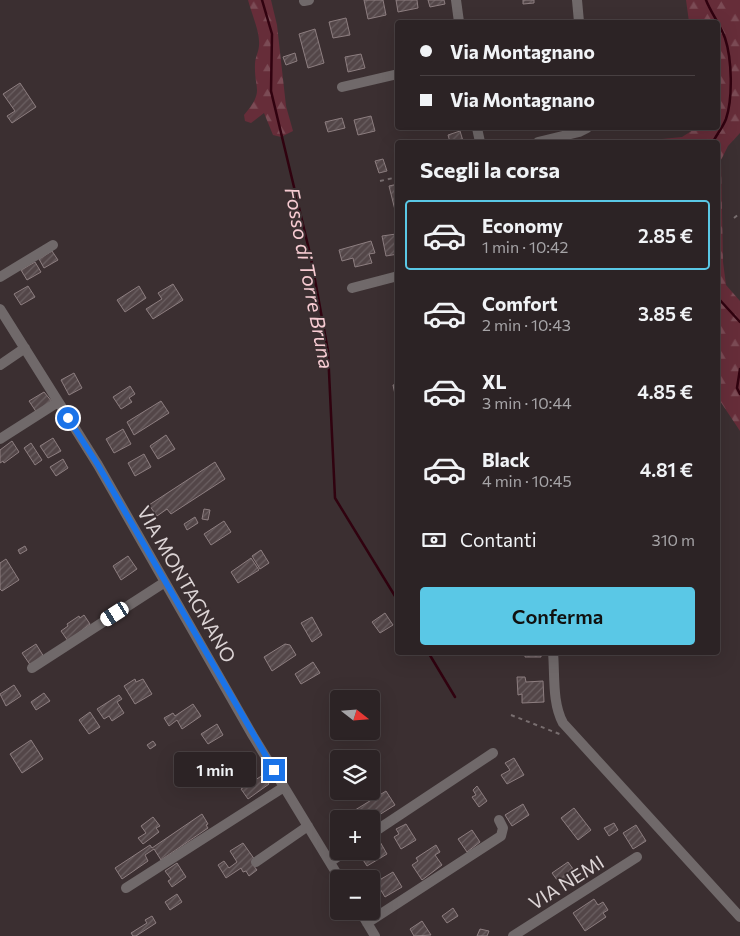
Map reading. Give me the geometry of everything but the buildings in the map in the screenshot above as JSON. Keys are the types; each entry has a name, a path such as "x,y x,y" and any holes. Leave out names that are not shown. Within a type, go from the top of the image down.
{"street":[{"path":"456,0 460,20"},
{"path":"576,0 579,20"},
{"path":"342,87 395,75"},
{"path":"546,140 583,130"},
{"path":"0,277 53,245"},
{"path":"352,288 395,277"},
{"name":"VIA MONTAGNANO","path":"0,309 98,465 253,736 335,870"},
{"path":"0,365 25,348"},
{"path":"0,439 58,402"},
{"path":"32,668 165,582"},
{"path":"553,655 558,712 563,723 740,917"},
{"path":"380,828 493,753"},
{"path":"126,888 284,787"},
{"path":"367,923 501,836 503,828 499,820"},
{"path":"256,862 308,826"},
{"name":"VIA NEMI","path":"513,936 637,857"},
{"path":"365,920 375,936"}],"path":[{"path":"380,181 395,178"},
{"path":"734,218 740,213"},
{"path":"511,714 559,734 576,737"}],"green space":[{"path":"248,0 271,0 277,25 286,106 293,131 281,137 273,135 264,113 251,123 245,121 244,115 254,100 257,90 255,64 259,44 258,32"},
{"path":"686,0 740,0 740,133 728,146 721,160 723,262 726,285 740,301 740,431 720,401 720,140 660,140 682,137 693,130 720,130 720,20 689,20"}],"waterway":[{"name":"Fosso di Torre Bruna","path":"262,0 272,34 271,91 311,258 328,351 335,498 395,596"},
{"path":"706,0 716,20"},
{"path":"714,140 725,122 731,90 727,47 720,26"},
{"path":"720,300 740,322"},
{"path":"740,369 737,388 740,394"},
{"name":"Fosso di Torre Bruna","path":"430,655 455,697"}],"route":[{"path":"68,418 98,465 274,770"}]}
